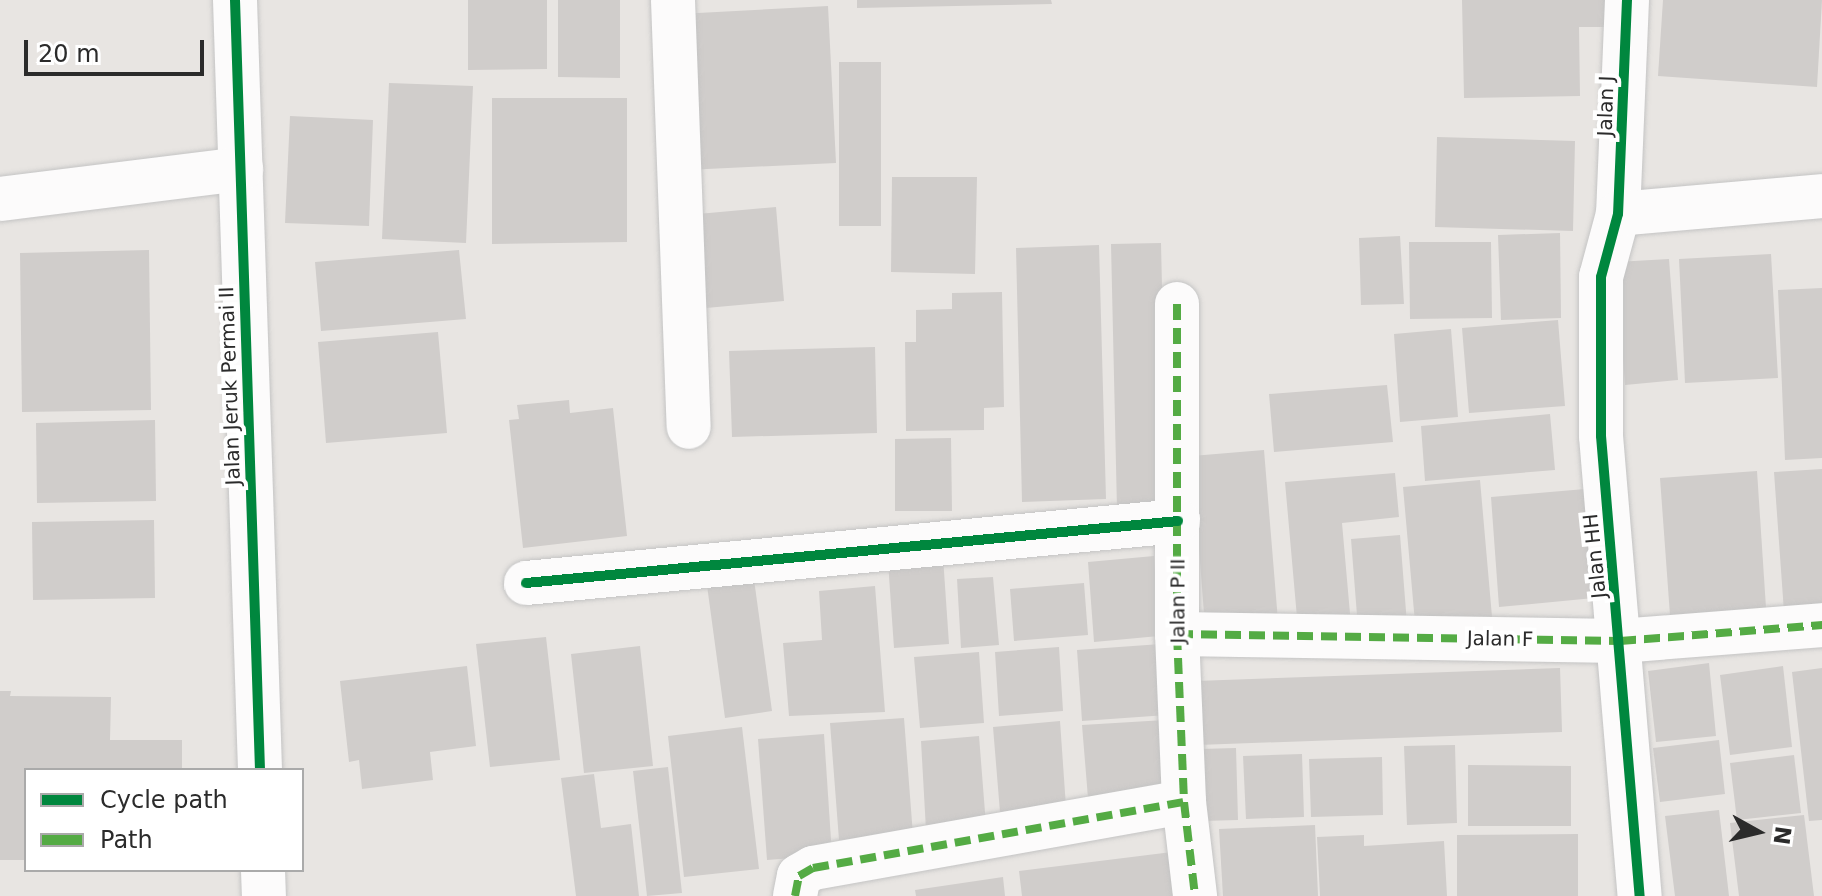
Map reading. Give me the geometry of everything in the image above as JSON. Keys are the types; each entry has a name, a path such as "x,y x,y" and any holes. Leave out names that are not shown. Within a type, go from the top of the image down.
{"street":[{"name":"Jalan Jeruk Permai II","path":"235,0 260,768"},
{"path":"673,0 689,427"},
{"name":"Jalan J","path":"1618,214 1627,0"},
{"path":"0,199 241,169"},
{"path":"1618,214 1822,196"},
{"name":"Jalan HH","path":"1618,214 1605,248 1600,330 1601,436 1640,896"},
{"name":"Jalan P II","path":"1177,304 1177,634 1184,802 1195,896"},
{"path":"526,583 1178,521"},
{"name":"Jalan F","path":"1177,634 1620,641 1822,625"},
{"path":"795,896 799,876 813,868 1184,802"},
{"path":"263,872 264,896"}],"building":[{"path":"468,0 547,0 547,69 468,70"},
{"path":"558,0 620,0 620,78 558,77"},
{"path":"857,0 1051,0 1052,4 857,8"},
{"path":"1462,0 1610,0 1610,27 1579,27 1580,96 1464,98"},
{"path":"1663,0 1822,0 1817,87 1658,76"},
{"path":"828,6 836,163 686,170 679,14"},
{"path":"839,62 881,62 881,226 839,226"},
{"path":"389,83 473,86 466,243 382,239"},
{"path":"492,98 627,98 627,242 492,244"},
{"path":"290,116 373,120 369,226 285,223"},
{"path":"1437,137 1575,141 1573,231 1435,227"},
{"path":"892,177 977,177 975,274 891,272"},
{"path":"776,207 784,301 706,308 698,214"},
{"path":"1560,233 1561,318 1501,320 1498,235"},
{"path":"1400,236 1404,304 1361,305 1359,238"},
{"path":"1409,242 1491,242 1492,318 1410,319"},
{"path":"1161,243 1167,508 1117,509 1111,244"},
{"path":"1099,245 1106,499 1022,502 1016,248"},
{"path":"149,250 151,410 22,412 20,253"},
{"path":"459,250 466,319 321,331 315,262"},
{"path":"1771,254 1778,378 1685,383 1679,259"},
{"path":"1669,259 1678,380 1625,385 1616,262"},
{"path":"1822,288 1822,458 1785,460 1778,290"},
{"path":"1002,292 1004,407 984,408 984,430 906,431 905,342 916,342 916,310 952,309 952,293"},
{"path":"1558,320 1565,406 1469,413 1462,328"},
{"path":"1451,329 1458,417 1400,422 1394,334"},
{"path":"438,332 447,433 326,443 318,342"},
{"path":"875,347 877,433 732,437 729,351"},
{"path":"1387,385 1393,442 1274,452 1269,394"},
{"path":"569,400 570,413 613,408 627,536 523,548 509,420 519,419 517,405"},
{"path":"1550,414 1555,470 1425,481 1421,426"},
{"path":"155,420 156,501 37,503 36,423"},
{"path":"951,438 952,511 895,511 895,439"},
{"path":"1264,450 1278,621 1205,627 1192,456"},
{"path":"1822,469 1822,609 1784,612 1774,472"},
{"path":"1757,471 1767,623 1671,629 1660,478"},
{"path":"1395,473 1399,517 1342,523 1351,625 1298,629 1285,482"},
{"path":"1480,480 1493,628 1416,634 1403,487"},
{"path":"1585,489 1594,598 1499,607 1491,497"},
{"path":"154,520 155,598 33,600 32,522"},
{"path":"1400,535 1407,624 1358,628 1351,539"},
{"path":"1154,556 1159,636 1094,642 1088,562"},
{"path":"943,557 949,644 894,648 888,562"},
{"path":"753,572 772,711 725,718 706,578"},
{"path":"993,577 999,645 961,648 957,579"},
{"path":"1084,583 1088,635 1014,641 1010,589"},
{"path":"875,586 885,712 789,716 783,643 822,640 819,591"},
{"path":"546,637 560,760 490,767 476,644"},
{"path":"1161,644 1167,715 1082,721 1077,650"},
{"path":"640,646 653,766 584,773 571,654"},
{"path":"1059,647 1063,711 999,716 995,652"},
{"path":"979,652 984,723 920,728 914,657"},
{"path":"1709,663 1716,736 1656,742 1648,671"},
{"path":"467,666 476,746 430,752 433,780 362,789 359,760 349,762 340,681"},
{"path":"1783,666 1792,747 1730,755 1720,675"},
{"path":"1560,668 1562,732 1198,745 1196,681"},
{"path":"1822,668 1822,820 1809,821 1792,672"},
{"path":"0,691 11,691 10,696 111,697 110,740 182,740 182,768 24,768 24,860 0,860"},
{"path":"904,718 913,835 839,840 830,723"},
{"path":"1165,720 1171,792 1088,798 1082,725"},
{"path":"1060,721 1066,807 1000,812 993,727"},
{"path":"742,727 759,869 684,877 668,736"},
{"path":"824,734 832,855 767,860 758,739"},
{"path":"979,736 986,825 926,830 921,741"},
{"path":"1719,740 1725,794 1660,802 1653,748"},
{"path":"1455,745 1457,823 1407,825 1404,746"},
{"path":"1236,748 1238,820 1202,821 1200,749"},
{"path":"1302,754 1304,817 1246,819 1243,756"},
{"path":"1794,755 1801,813 1737,820 1730,763"},
{"path":"1382,757 1383,815 1311,817 1309,759"},
{"path":"1468,765 1571,766 1571,826 1468,826"},
{"path":"668,767 682,893 647,896 633,771"},
{"path":"594,774 601,828 631,824 639,896 576,896 561,778"},
{"path":"1719,810 1729,896 1675,896 1665,816"},
{"path":"1804,815 1814,896 1739,896 1730,823"},
{"path":"1315,825 1318,896 1223,896 1219,829"},
{"path":"1578,834 1578,896 1457,896 1457,835"},
{"path":"1364,835 1364,846 1444,841 1447,896 1320,896 1317,837"},
{"path":"1172,852 1177,896 1022,896 1019,871"},
{"path":"1003,877 1005,896 916,896 915,890"}],"marked path":[{"path":"1177,304 1177,634 1184,802 1195,896"},
{"path":"1177,634 1620,641 1822,625"},
{"path":"795,896 799,876 813,868 1184,802"}],"cycle path":[{"path":"235,0 260,768"},
{"path":"1627,0 1618,214 1601,277 1601,436 1640,896"},
{"path":"526,583 1178,521"}]}
